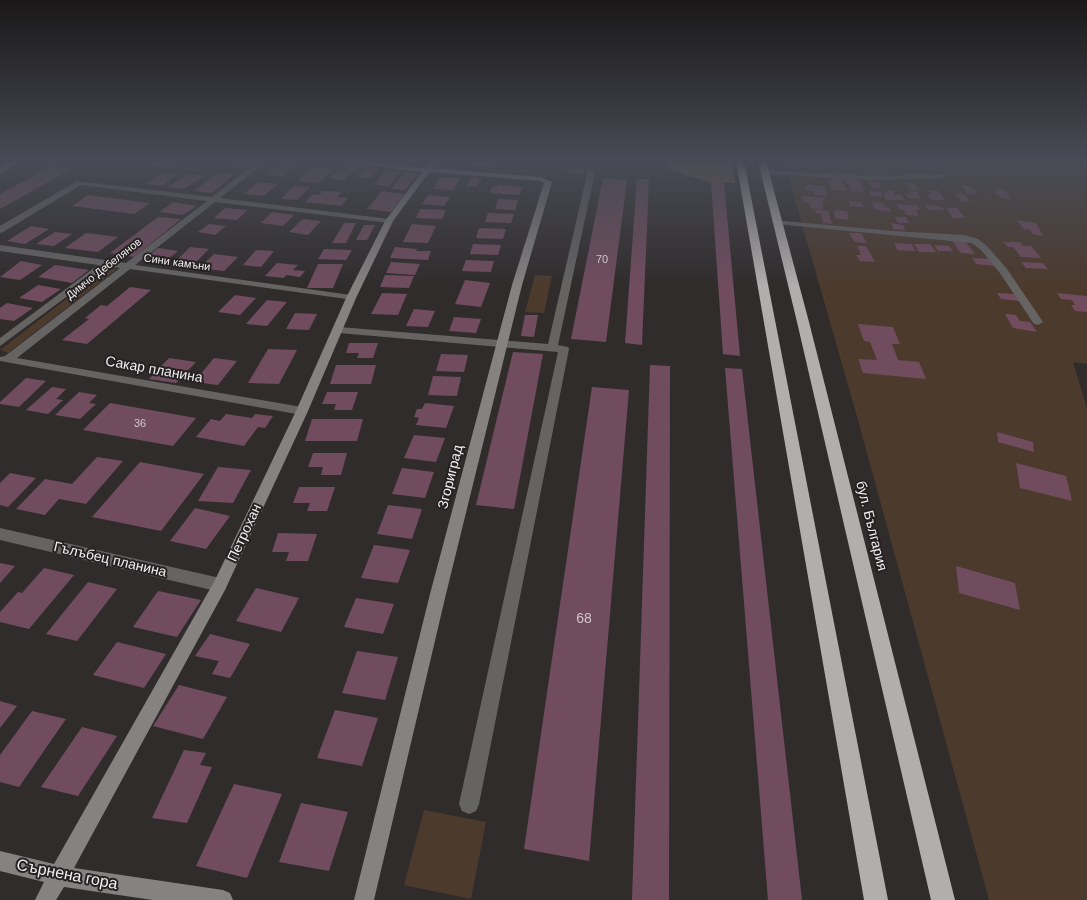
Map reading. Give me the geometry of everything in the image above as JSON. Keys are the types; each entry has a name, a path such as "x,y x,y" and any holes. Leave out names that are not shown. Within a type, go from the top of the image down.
{"highway":[{"path":"748,203 876,900"},
{"name":"бул. България","path":"771,203 803,322 943,900"}],"street":[{"path":"0,230 46,203"},
{"name":"Димчо Дебелянов","path":"4,359 210,203"},
{"path":"247,203 389,221"},
{"name":"Петрохан","path":"45,900 220,585 339,330 351,298 389,221 402,203"},
{"name":"Згориград","path":"364,900 438,594 517,285 542,203"},
{"path":"552,348 585,203"},
{"path":"776,222 964,238 975,241 984,248 1004,271 1038,322"},
{"name":"Сини камъни","path":"0,248 351,298"},
{"name":"Димчо Дебелянов","path":"0,344 105,264"},
{"path":"339,330 564,349 469,804"},
{"name":"Сакар планина","path":"4,359 302,411"},
{"name":"Гълъбец планина","path":"0,534 220,585"},
{"name":"Сърнена гора","path":"0,861 59,876 223,900"}],"shaded area":[{"path":"796,203 1087,203 1087,364 1073,362 1087,409 1087,900 989,900 858,420"},
{"path":"108,267 117,269 8,353 0,350"},
{"path":"535,275 552,276 544,313 525,312"},
{"path":"424,810 486,822 471,899 404,885"}],"building":[{"path":"0,203 11,203 0,209"},
{"path":"76,203 150,203 134,214 72,206"},
{"path":"172,203 197,206 183,215 159,212"},
{"path":"314,203 344,203 341,206"},
{"path":"372,203 398,203 391,212 367,209"},
{"path":"423,203 446,203 444,206"},
{"path":"497,203 517,203 515,210 495,209"},
{"path":"598,203 624,203 606,342 571,339"},
{"path":"635,203 648,203 642,345 625,343"},
{"path":"712,203 726,203 740,356 723,354"},
{"path":"810,203 822,203 824,209 811,208"},
{"path":"849,203 862,203 864,207 850,206"},
{"path":"872,203 883,203 891,212 874,209"},
{"path":"896,204 917,205 920,210 916,210 919,216 907,215"},
{"path":"925,205 940,206 944,210 928,210"},
{"path":"225,208 248,210 237,220 214,218"},
{"path":"946,208 957,208 965,218 953,218"},
{"path":"420,209 446,210 442,219 416,218"},
{"path":"815,209 828,211 832,224 823,223 821,214 816,213"},
{"path":"834,210 847,211 849,220 835,218"},
{"path":"272,212 294,215 283,226 261,223"},
{"path":"488,213 514,214 511,223 485,222"},
{"path":"158,217 181,219 134,257 110,253"},
{"path":"895,217 906,217 909,223 898,223"},
{"path":"303,219 321,221 308,235 289,232"},
{"path":"1016,220 1036,223 1043,236 1032,234 1030,230 1024,229"},
{"path":"344,223 356,223 346,243 332,243"},
{"path":"891,223 903,225 905,230 893,229"},
{"path":"209,224 226,226 215,235 198,232"},
{"path":"412,224 436,226 428,243 403,242"},
{"path":"364,225 375,225 367,240 356,240"},
{"path":"31,226 49,229 25,244 7,241"},
{"path":"479,228 506,229 503,239 476,238"},
{"path":"55,232 72,234 54,246 36,244"},
{"path":"86,233 118,237 98,252 65,248"},
{"path":"849,233 861,233 867,243 855,242"},
{"path":"952,241 965,241 975,254 961,253"},
{"path":"1003,242 1020,242 1023,246 1031,246 1041,258 1021,257 1013,247 1008,247"},
{"path":"894,243 912,244 915,251 897,250"},
{"path":"473,244 501,245 498,255 470,254"},
{"path":"914,244 930,244 936,252 919,252"},
{"path":"934,245 949,246 953,251 938,251"},
{"path":"857,246 866,246 875,262 860,261 856,255 861,255"},
{"path":"190,247 209,249 191,267 172,265"},
{"path":"395,247 417,249 416,251 431,251 428,260 390,258"},
{"path":"158,248 178,251 163,263 143,260"},
{"path":"324,249 352,250 346,260 318,259"},
{"path":"256,250 274,251 261,267 243,265"},
{"path":"214,254 238,257 224,271 199,268"},
{"path":"972,258 992,259 996,266 976,264"},
{"path":"466,260 494,261 491,272 462,271"},
{"path":"21,261 42,265 20,280 0,277"},
{"path":"391,262 420,264 415,275 386,273"},
{"path":"1021,262 1043,263 1048,269 1026,268"},
{"path":"277,263 298,265 293,270 305,271 300,277 286,275 284,278 265,276"},
{"path":"318,264 343,264 333,288 307,288"},
{"path":"55,265 89,270 72,283 38,277"},
{"path":"385,275 414,276 409,288 380,287"},
{"path":"465,280 490,283 481,307 455,304"},
{"path":"38,285 61,289 42,302 19,298"},
{"path":"130,287 151,290 87,344 62,340 89,319 85,318 101,305 107,306"},
{"path":"382,293 407,294 398,315 371,314"},
{"path":"997,293 1014,294 1019,301 1001,299"},
{"path":"1057,293 1087,296 1087,312 1075,311 1071,305 1075,305 1072,300 1061,299"},
{"path":"235,295 256,298 240,315 218,312"},
{"path":"267,300 287,302 267,326 246,324"},
{"path":"7,303 33,308 14,321 0,319 0,308"},
{"path":"414,309 435,311 428,327 406,326"},
{"path":"295,313 317,314 309,330 286,329"},
{"path":"1005,314 1016,315 1020,321 1030,322 1037,332 1013,328"},
{"path":"525,315 538,315 534,337 521,336"},
{"path":"454,317 481,319 476,333 449,331"},
{"path":"858,324 893,327 900,344 892,344 898,360 919,362 926,379 863,373 858,359 877,360 870,342 864,341"},
{"path":"349,343 378,343 373,358 357,358 359,353 346,353"},
{"path":"268,349 297,350 279,384 248,383"},
{"path":"513,352 543,354 514,509 476,505"},
{"path":"441,354 468,355 464,372 436,371"},
{"path":"169,358 196,362 176,383 149,379"},
{"path":"214,358 237,361 218,385 194,382"},
{"path":"336,365 376,365 371,384 330,384"},
{"path":"650,365 670,366 669,900 632,900"},
{"path":"725,368 742,369 802,900 768,900"},
{"path":"433,376 461,377 457,396 428,395"},
{"path":"26,378 46,381 19,407 0,404 0,402"},
{"path":"52,387 66,389 56,399 63,400 48,414 26,410"},
{"path":"592,387 629,390 589,861 524,849"},
{"path":"79,392 97,395 89,403 96,404 80,419 55,415"},
{"path":"327,392 358,392 352,410 334,410 336,404 322,404"},
{"path":"110,403 196,418 173,446 83,430"},
{"path":"425,403 454,406 446,428 416,425 419,418 414,417 417,409 422,409"},
{"path":"226,414 252,418 255,414 273,416 265,428 258,427 244,446 196,437 211,419 220,421"},
{"path":"312,419 363,419 357,441 305,441"},
{"path":"997,432 1033,442 1034,452 998,442"},
{"path":"414,435 445,438 436,462 404,458"},
{"path":"313,453 347,453 341,475 321,475 323,467 308,467"},
{"path":"97,457 123,461 86,504 59,499 45,515 16,509 45,479 72,484"},
{"path":"140,462 204,474 161,531 92,517"},
{"path":"1016,463 1066,476 1072,501 1020,488"},
{"path":"218,467 251,470 233,503 198,501"},
{"path":"402,468 434,472 425,498 392,494"},
{"path":"10,473 36,478 8,507 0,505 0,483"},
{"path":"299,487 335,487 327,511 307,511 310,503 293,503"},
{"path":"388,505 422,509 412,539 377,534"},
{"path":"195,508 230,516 206,549 170,541"},
{"path":"278,533 317,534 308,561 286,561 289,552 272,552"},
{"path":"374,545 410,550 398,583 361,578"},
{"path":"0,563 15,566 0,583"},
{"path":"956,566 1015,583 1020,610 959,593"},
{"path":"44,568 74,575 29,629 0,622 0,612 18,592 22,593"},
{"path":"88,582 117,589 77,641 46,634"},
{"path":"256,588 299,598 281,632 236,621"},
{"path":"158,591 201,600 177,637 133,627"},
{"path":"356,598 394,604 383,634 344,627"},
{"path":"210,634 250,644 230,678 212,674 219,661 195,656"},
{"path":"117,642 166,654 144,688 93,675"},
{"path":"357,651 398,657 385,700 342,693"},
{"path":"179,685 227,697 203,739 153,726"},
{"path":"0,701 17,706 0,728"},
{"path":"335,710 378,718 362,766 317,758"},
{"path":"32,711 66,719 19,787 0,782 0,755"},
{"path":"82,727 117,736 78,796 41,787"},
{"path":"184,750 206,753 200,765 212,767 187,823 152,818"},
{"path":"234,784 282,794 247,878 196,866"},
{"path":"301,803 348,812 329,871 279,862"}]}
